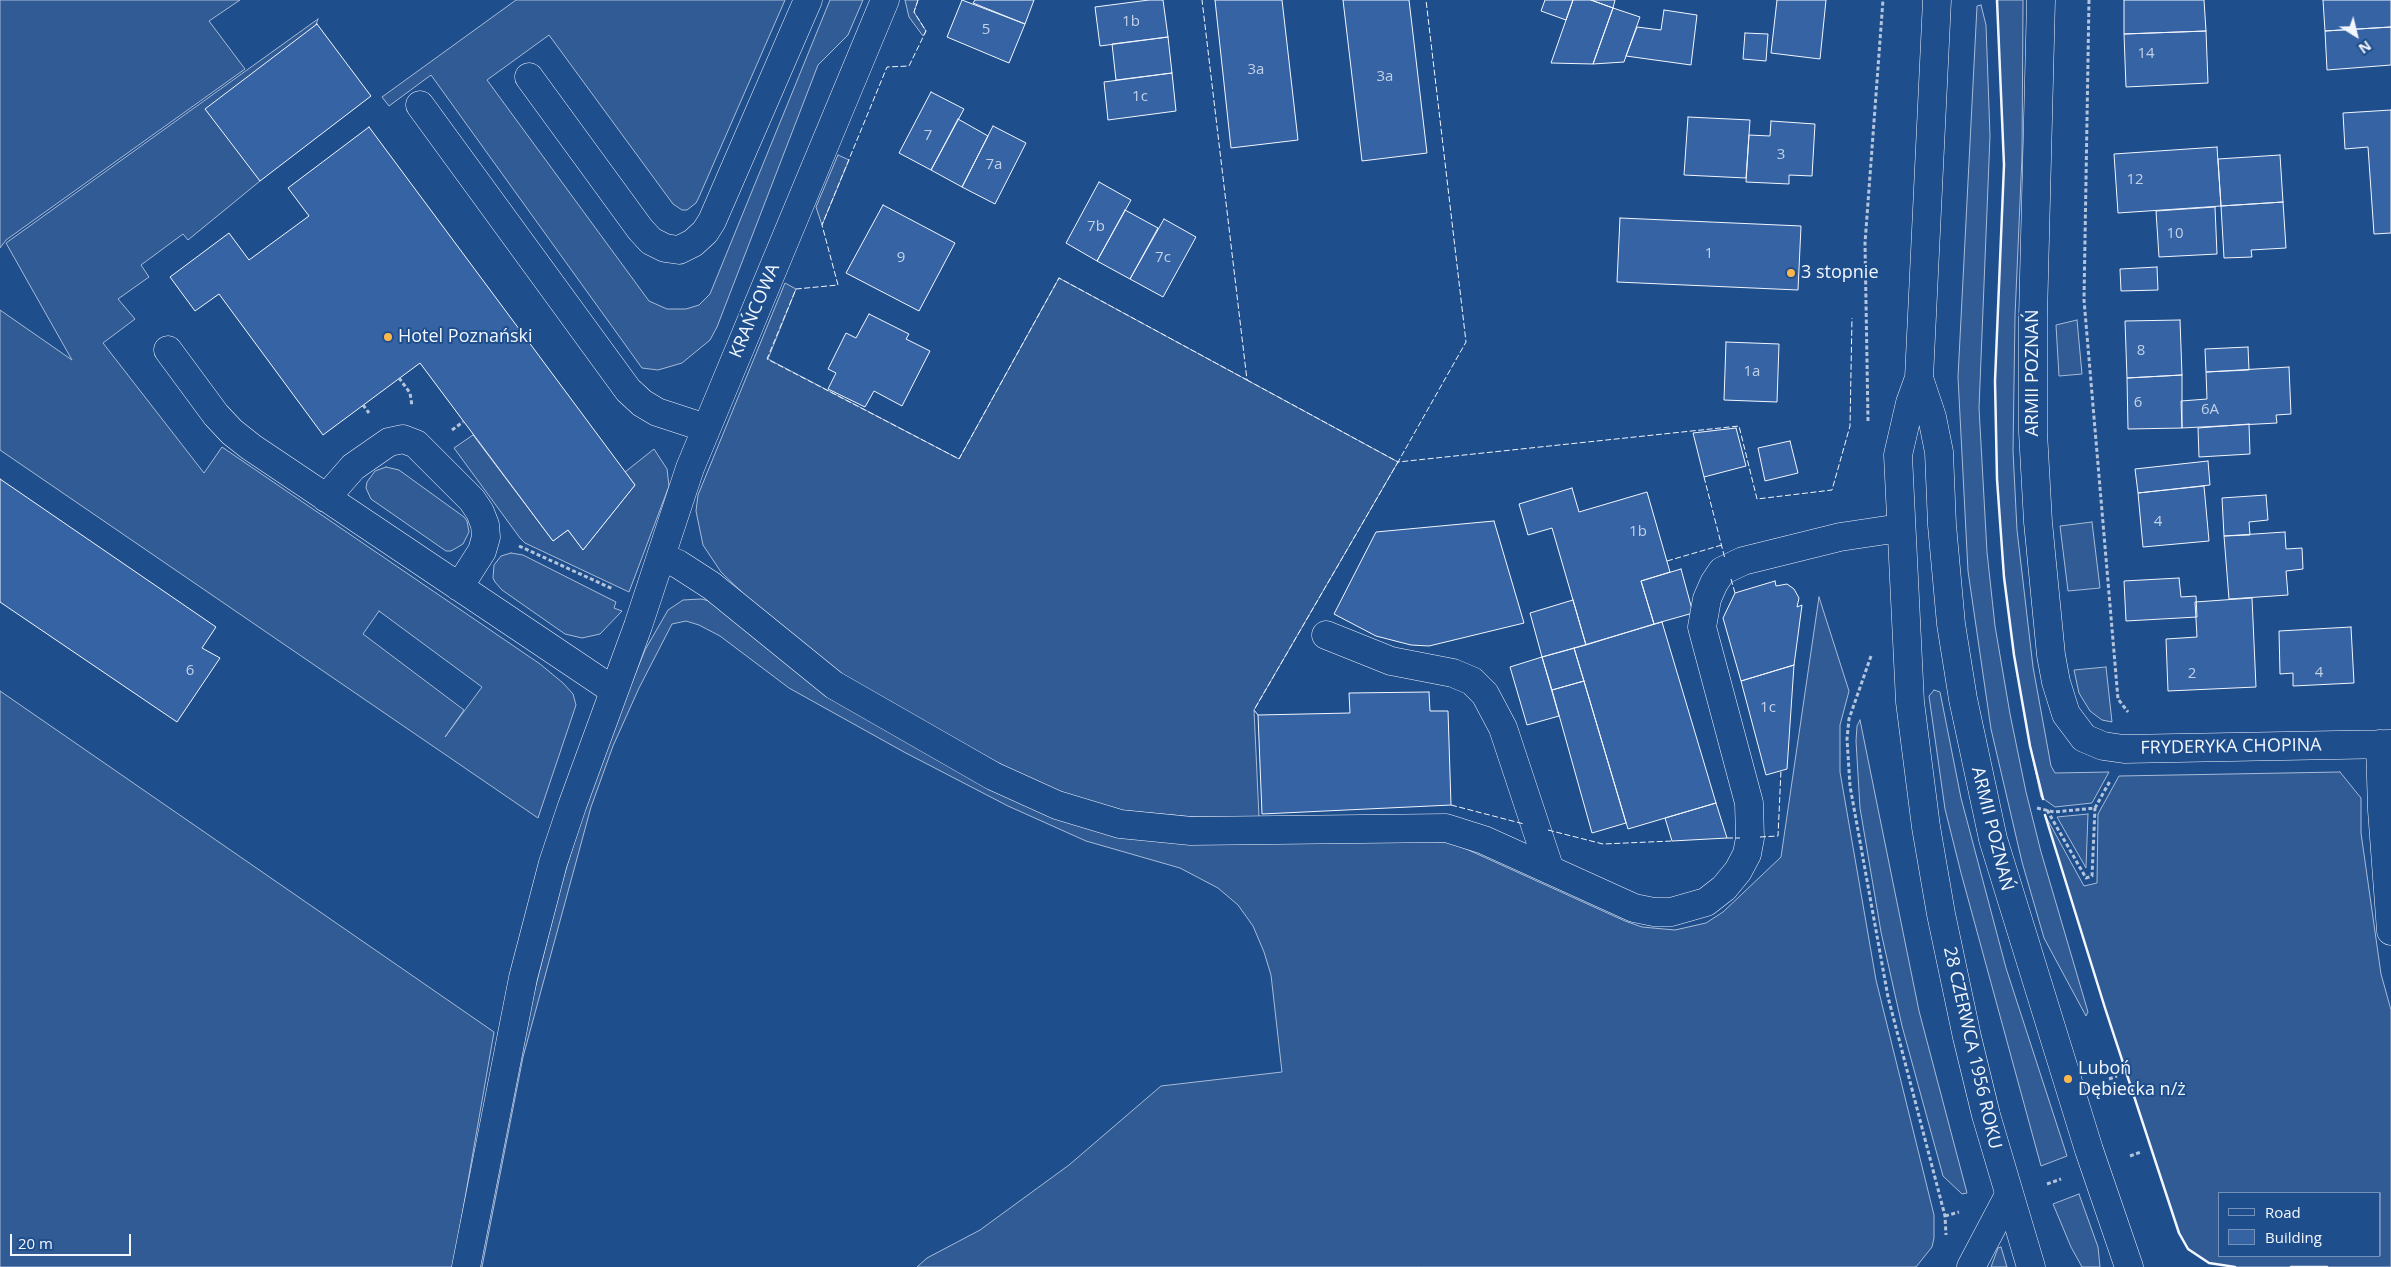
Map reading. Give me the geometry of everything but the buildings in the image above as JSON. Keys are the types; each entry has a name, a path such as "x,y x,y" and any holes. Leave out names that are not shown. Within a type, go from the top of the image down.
{"main road":[{"path":"528,77 640,229 651,241 665,248 679,250 693,243 705,232 712,221 808,0"},
{"name":"KRAŃCOWA","path":"466,1267 523,978 556,856 638,626 690,468 886,0"},
{"name":"ARMII POZNAŃ","path":"1926,827 1910,702 1900,528 1898,454 1910,403 1919,378 1937,0"},
{"name":"ARMII POZNAŃ","path":"2041,0 2032,374 2035,476 2048,628 2056,682 2066,714 2084,738"},
{"path":"420,105 628,390 642,403 657,412 706,428"},
{"path":"168,350 216,415 232,432 275,464 614,690"},
{"name":"ARMII POZNAŃ","path":"1919,378 1932,417 1938,452 1942,525 1952,624 1963,699 1990,830 2089,1150 2128,1267"},
{"path":"326,498 353,467 388,442 403,439 416,444 472,500 480,512 485,525 486,536 482,551 459,587"},
{"path":"661,556 678,564 712,586 814,671 842,690 993,776 1056,805 1120,824 1182,830 1446,828 1465,832 1634,908 1654,912 1671,912 1687,909 1706,902 1724,888 1738,871 1747,854 1751,820 1749,803 1702,627 1706,599 1714,583 1722,571 1742,561 1840,537 1900,528"},
{"path":"1326,635 1391,661 1453,673 1472,682 1485,694 1503,728 1550,870"},
{"name":"FRYDERYKA CHOPINA","path":"2084,738 2103,746 2124,749 2386,744 2382,810 2391,931"},
{"name":"28 CZERWCA 1956 ROKU","path":"1926,827 1941,914 1967,1037 2009,1196 2031,1267"},
{"path":"1971,1267 2009,1196"}],"path":[{"path":"2089,0 2084,300 2118,699 2132,716"},
{"path":"399,378 410,392 413,414"},
{"path":"2047,809 2086,878 2092,876 2095,808 2114,774"},
{"path":"2036,808 2054,812 2095,808"},
{"path":"2109,1079 2117,1076"},
{"path":"2130,1156 2141,1152"}],"shaded area":[{"path":"0,0 240,0 209,21 245,69 6,240 0,248"},
{"path":"516,0 785,0 699,197 696,203 687,210 682,210 673,204 549,35 487,80 649,301 667,309 686,309 699,305 710,294 830,0 863,0 848,35 818,65 717,327 710,340 682,363 658,370 642,368 431,75 389,106 382,97"},
{"path":"905,0 918,0 914,12 926,31 923,36 909,17"},
{"path":"1997,0 2023,0 2022,156 2015,316 2013,451 2017,530 2033,667 2051,766 2055,773 2109,772 2092,803 2055,807 2041,797 2014,655 2004,577 1997,479 1995,381 2004,165"},
{"path":"1981,5 1986,25 1990,136 1979,408 1987,552 1995,626 2026,792 2041,852 2088,1012 2086,1016 2044,938 2022,862 1991,729 1968,571 1958,377 1977,6"},
{"path":"318,19 260,181 188,240 183,234 141,265 149,277 118,299 135,319 103,343 204,473 222,447 540,664 563,683 573,694 576,705 538,818 0,450 0,310 72,360 6,243","holes":["379,611 482,687 445,737 464,710 363,634"]},
{"path":"838,155 849,160 822,225 816,207"},
{"path":"1059,278 1398,462 1254,710 1259,817 1194,817 1118,810 1072,797 1006,767 847,679 754,604 721,572 703,545 696,511 698,495 785,283 796,289 768,359 959,459"},
{"path":"2077,320 2082,374 2059,376 2056,325"},
{"path":"473,435 553,541 568,530 583,550 635,485 625,472 654,449 667,469 669,486 629,592 525,543 520,538 454,448"},
{"path":"386,467 399,470 464,517 467,521 469,532 463,544 451,551 446,551 371,499 366,488 367,482 375,471"},
{"path":"2092,522 2100,588 2068,591 2060,526"},
{"path":"511,553 523,555 616,602 614,608 622,611 600,634 582,638 565,634 502,590 495,582 493,578 494,565 501,556"},
{"path":"1819,597 1849,691 1840,725 1840,772 1876,980 1934,1215 1932,1247 1916,1267 917,1267 927,1258 980,1230 1069,1165 1161,1086 1282,1072 1271,975 1264,952 1253,926 1238,905 1218,888 1180,868 1086,841 1008,806 904,752 789,688 720,636 699,625 686,621 672,624 639,688 613,746 591,807 523,1057 482,1267 477,1267 525,1029 560,889 585,807 610,736 645,650 668,610 683,600 701,599 710,601 1039,810 1453,843 1625,921 1642,927 1675,930 1706,923 1723,912 1781,857"},
{"path":"2106,667 2112,722 2102,720 2090,711 2079,693 2074,670"},
{"path":"1934,690 1940,692 1961,798 2006,968 2067,1156 2041,1166 1945,809 1929,696"},
{"path":"0,691 494,1032 453,1267 0,1267"},
{"path":"1860,720 1919,1011 1967,1193 1962,1194 1943,1176 1902,1026 1881,932 1860,808 1856,741 1857,726"},
{"path":"2340,772 2361,798 2361,833 2381,974 2391,1010 2391,1267 2235,1267 2209,1263 2188,1249 2179,1233 2105,1008 2045,815 2084,886 2097,883 2098,814 2119,776"},
{"path":"2088,814 2086,868 2057,817"},
{"path":"2079,1194 2098,1247 2100,1267 2082,1267 2071,1247 2053,1204"},
{"path":"2001,1247 2007,1267 1991,1267 1998,1248"}],"fence":[{"path":"918,0 914,12 926,31 909,66 887,67 822,225 838,285 796,289 767,359 959,459 1059,278 1247,380 1202,0"},
{"path":"1247,380 1398,462 1466,342 1426,0"},
{"path":"1258,715 1254,710 1398,462 1739,426 1757,499 1832,490 1850,426 1852,318"},
{"path":"1704,477 1725,559"},
{"path":"1667,561 1722,545"},
{"path":"1731,579 1735,593"},
{"path":"1760,837 1778,836 1781,770"},
{"path":"1451,805 1524,824"},
{"path":"1548,830 1603,844 1672,841"},
{"path":"1727,838 1740,838"}],"wall":[{"path":"1997,0 2004,165 1995,381 1997,479 2004,577 2014,655 2030,746 2043,799"},
{"path":"2045,815 2105,1008 2179,1233 2188,1249 2209,1263 2235,1267"},
{"path":"2291,1267 2327,1267"}],"place":[{"name":"3 stopnie","path":"1791,273"},
{"name":"Hotel Poznański","path":"388,337"},
{"name":"Luboń Dębiecka n/ż","path":"2068,1079"}]}
